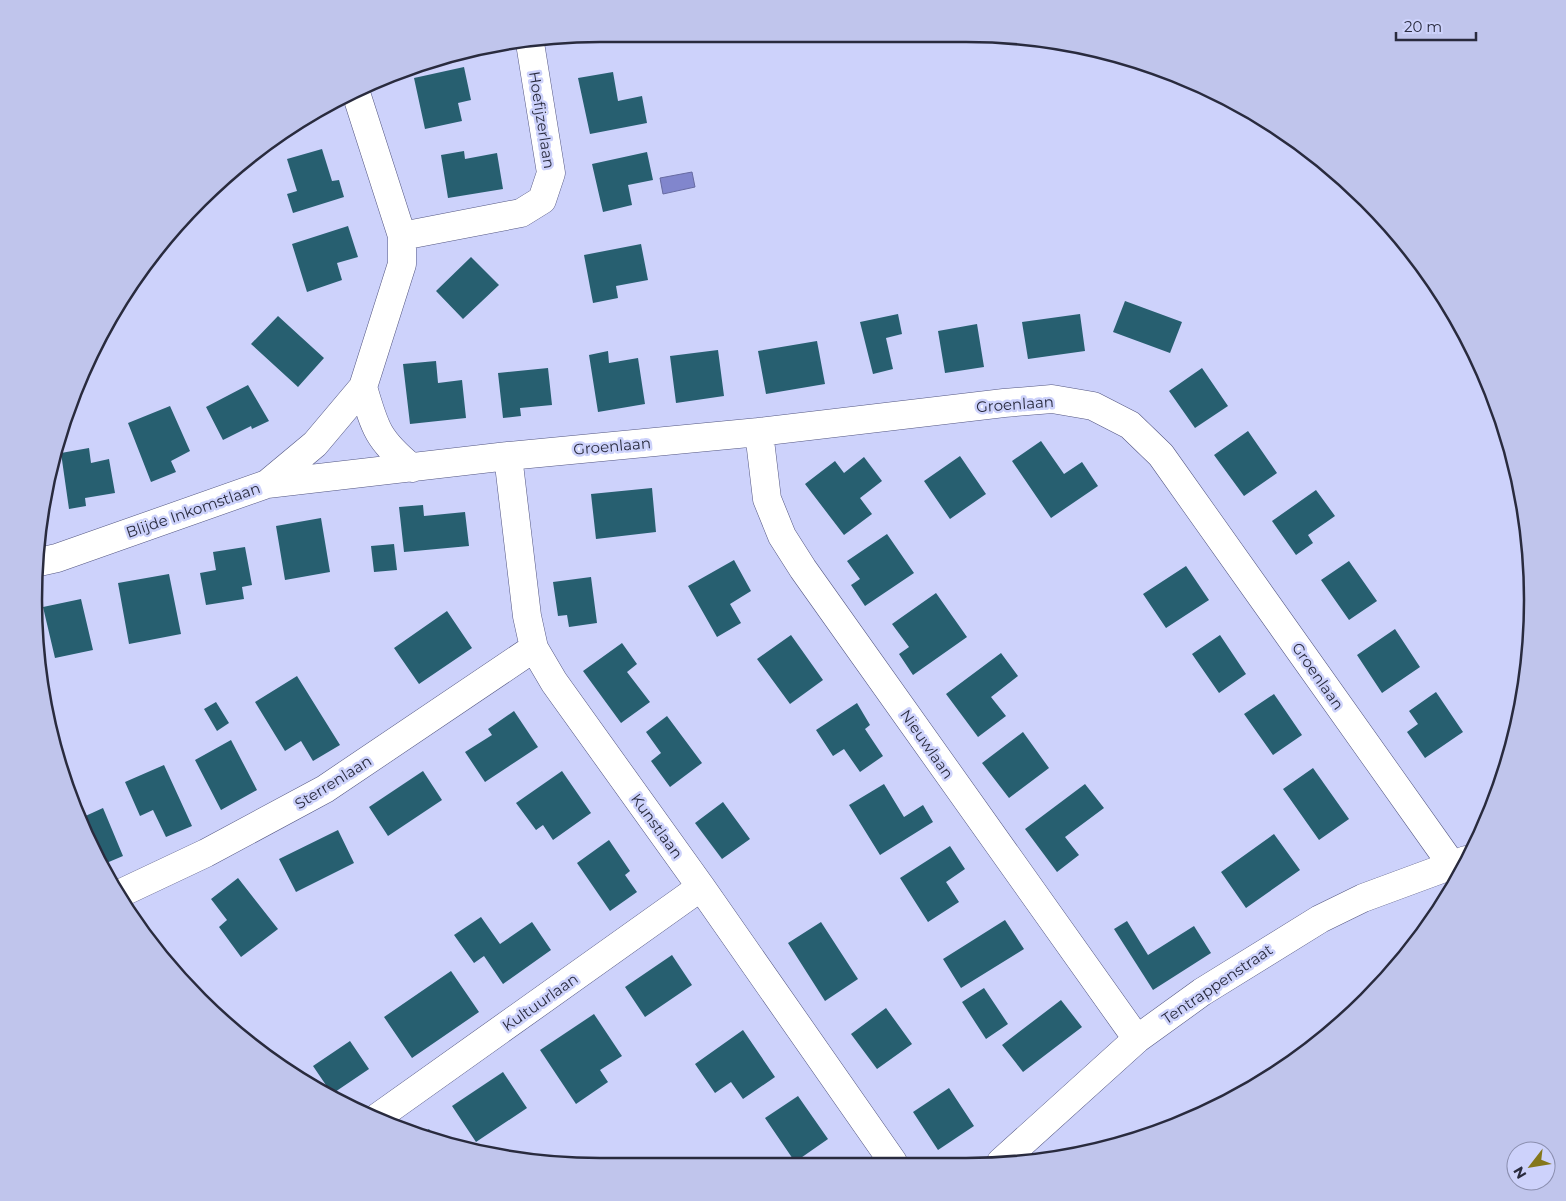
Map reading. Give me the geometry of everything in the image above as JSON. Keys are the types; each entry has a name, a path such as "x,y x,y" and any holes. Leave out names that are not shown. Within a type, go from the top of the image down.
{"street":[{"name":"Hoefijzerlaan","path":"402,236 521,213 542,200 551,173 531,47"},
{"name":"Blijde Inkomstlaan","path":"44,561 267,484 315,444 363,388 402,264 402,236 358,98"},
{"path":"363,388 374,426 390,450 412,468"},
{"name":"Groenlaan","path":"267,484 508,456 759,432 1004,403 1052,399 1093,406 1130,426 1161,455 1458,862"},
{"name":"Nieuwlaan","path":"759,432 767,499 782,536 803,569 1137,1039"},
{"name":"Kunstlaan","path":"508,456 528,616 534,648 554,682 701,887 890,1158"},
{"name":"Sterrenlaan","path":"125,891 206,854 325,789 534,648"},
{"name":"Tentrappenstraat","path":"1007,1157 1137,1039 1202,992 1320,919 1364,898 1457,864"},
{"name":"Kultuurlaan","path":"382,1114 701,887"}],"water":[{"path":"692,172 695,187 663,194 660,178"}],"building":[{"path":"464,67 471,100 458,103 462,121 425,129 414,78"},
{"path":"613,72 618,101 642,96 647,123 590,134 578,78"},
{"path":"322,149 332,181 339,180 344,197 293,213 287,194 297,191 287,159"},
{"path":"464,151 465,159 497,153 503,189 448,198 441,155"},
{"path":"647,152 653,180 628,185 632,205 603,212 592,164"},
{"path":"348,226 358,257 337,263 342,280 307,292 292,244"},
{"path":"641,244 648,280 616,286 618,298 593,303 584,255"},
{"path":"471,257 499,285 463,319 436,291"},
{"path":"1125,301 1182,322 1170,353 1113,332"},
{"path":"898,314 902,334 886,338 893,369 873,374 860,322"},
{"path":"1080,314 1085,351 1028,359 1022,322"},
{"path":"278,316 324,358 298,387 251,344"},
{"path":"977,324 984,367 945,373 938,331"},
{"path":"817,341 825,384 766,394 758,351"},
{"path":"718,350 724,396 676,403 670,356"},
{"path":"608,351 609,363 638,358 645,404 598,412 589,355"},
{"path":"436,361 438,383 462,380 466,418 410,424 403,364"},
{"path":"548,368 552,405 520,408 521,416 503,418 498,373"},
{"path":"1202,368 1228,406 1195,428 1169,391"},
{"path":"248,385 269,421 252,429 251,426 223,440 206,407"},
{"path":"170,406 190,451 171,461 176,472 151,482 128,423"},
{"path":"1248,431 1277,473 1244,496 1214,455"},
{"path":"1041,441 1064,474 1082,462 1098,486 1051,518 1012,461"},
{"path":"89,448 91,463 109,459 115,493 85,498 86,506 69,509 62,457 63,453"},
{"path":"960,456 986,494 950,519 924,481"},
{"path":"864,457 882,481 860,498 872,514 844,535 805,484 835,461 844,473"},
{"path":"652,488 656,532 596,539 591,494"},
{"path":"1316,490 1335,516 1308,535 1313,543 1296,555 1272,521"},
{"path":"423,505 424,516 465,512 469,546 404,552 399,507"},
{"path":"321,518 330,572 285,580 276,526"},
{"path":"887,534 914,573 865,606 851,585 860,579 847,561"},
{"path":"394,544 397,570 374,572 371,546"},
{"path":"245,547 252,585 242,587 244,599 206,605 200,573 216,570 213,552"},
{"path":"734,560 751,591 730,604 741,623 717,637 688,586"},
{"path":"1349,561 1377,601 1349,620 1321,580"},
{"path":"1186,566 1209,600 1166,628 1143,594"},
{"path":"169,574 181,634 129,644 118,583"},
{"path":"591,577 597,623 569,627 567,615 558,616 553,582"},
{"path":"936,593 967,637 913,675 899,654 909,647 892,624"},
{"path":"81,599 93,650 55,658 43,607"},
{"path":"447,611 472,648 419,684 394,648"},
{"path":"1395,629 1420,667 1382,693 1357,655"},
{"path":"791,635 823,680 790,704 757,659"},
{"path":"1220,635 1246,674 1219,693 1192,654"},
{"path":"622,643 637,664 627,672 650,702 621,723 583,671"},
{"path":"1001,653 1018,676 991,697 1006,716 978,737 946,694"},
{"path":"297,676 340,745 313,761 301,741 285,751 255,702"},
{"path":"1436,692 1463,732 1425,758 1407,732 1418,724 1409,711"},
{"path":"1274,694 1302,735 1273,755 1244,714"},
{"path":"216,702 229,723 217,731 204,709"},
{"path":"857,703 870,725 865,729 883,756 860,772 844,749 833,756 816,730"},
{"path":"514,711 538,747 485,782 465,752 492,735 488,729"},
{"path":"667,716 702,763 670,787 651,761 661,753 646,732"},
{"path":"1023,732 1049,768 1009,798 982,763"},
{"path":"231,740 257,790 221,810 195,760"},
{"path":"164,765 192,826 166,837 153,810 140,816 125,782"},
{"path":"1313,768 1349,819 1319,840 1283,789"},
{"path":"423,771 442,800 388,836 369,807"},
{"path":"562,771 591,813 553,840 543,825 536,830 516,803"},
{"path":"884,784 904,817 923,805 933,822 880,855 849,805"},
{"path":"1085,784 1104,808 1065,837 1079,855 1057,872 1025,829"},
{"path":"723,802 750,839 722,859 695,823"},
{"path":"103,808 123,856 108,862 86,816"},
{"path":"338,830 354,863 296,892 279,859"},
{"path":"1274,834 1300,870 1246,908 1221,872"},
{"path":"609,840 630,871 625,875 637,892 610,911 577,863"},
{"path":"950,846 965,869 946,882 959,902 928,922 900,878"},
{"path":"238,878 278,929 241,957 219,927 227,920 211,899"},
{"path":"481,917 500,944 532,922 551,950 503,984 484,956 474,963 454,935"},
{"path":"1005,920 1024,949 961,988 943,959"},
{"path":"1127,921 1148,955 1194,926 1211,953 1153,990 1114,929"},
{"path":"821,922 858,979 825,1001 788,943"},
{"path":"672,955 692,985 645,1017 625,987"},
{"path":"451,971 479,1012 412,1058 384,1017"},
{"path":"984,988 1008,1024 986,1039 962,1002"},
{"path":"1061,1000 1082,1027 1023,1072 1002,1045"},
{"path":"886,1008 912,1044 877,1069 851,1034"},
{"path":"594,1014 622,1056 600,1070 608,1082 576,1104 540,1050"},
{"path":"743,1030 775,1077 743,1099 731,1082 715,1093 695,1064"},
{"path":"350,1041 369,1069 336,1092 327,1087 313,1066"},
{"path":"503,1072 527,1108 476,1142 452,1106"},
{"path":"949,1088 974,1126 938,1150 913,1112"},
{"path":"798,1096 828,1139 801,1158 792,1158 765,1118"}]}
